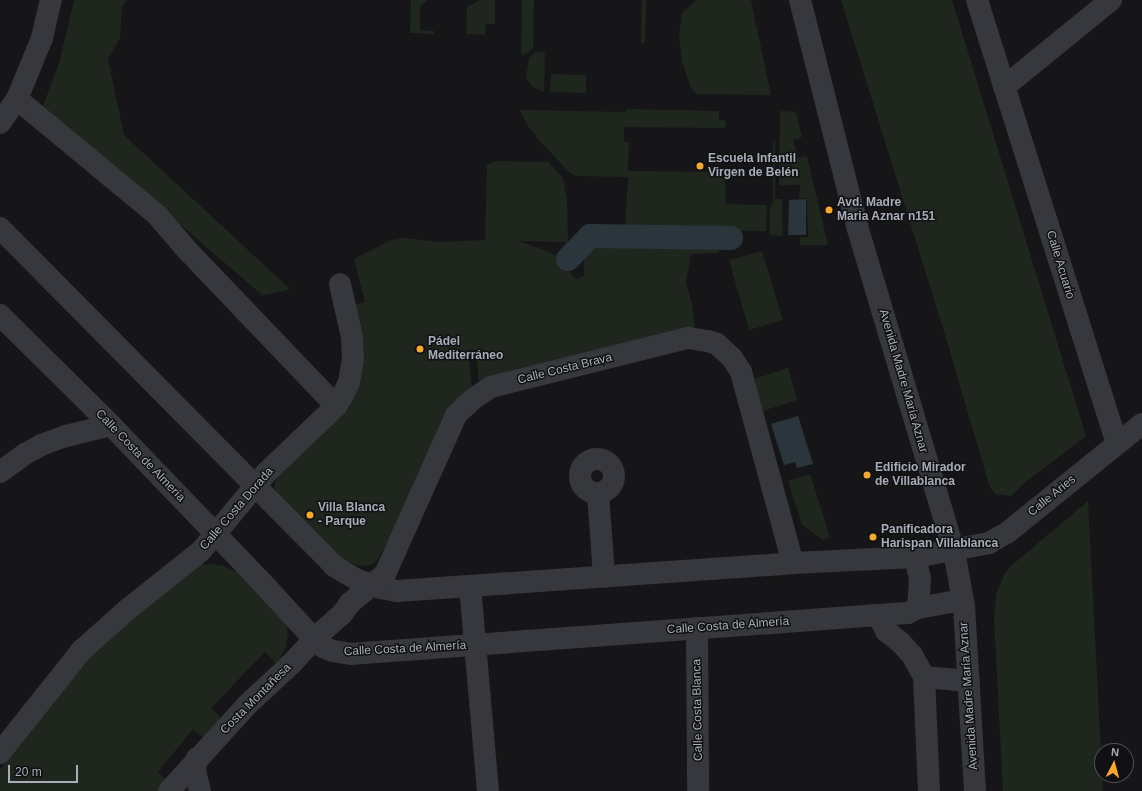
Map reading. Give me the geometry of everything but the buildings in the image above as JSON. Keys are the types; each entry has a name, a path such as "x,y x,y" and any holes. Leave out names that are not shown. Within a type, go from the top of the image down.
{"street":[{"path":"0,123 17,99 42,38 51,0"},
{"name":"Avenida Madre María Aznar","path":"800,0 857,226 954,551 962,600 969,681 975,791"},
{"name":"Calle Acuario","path":"977,0 1117,443"},
{"path":"1004,87 1111,0"},
{"path":"17,99 157,214 187,250 336,406"},
{"path":"0,228 257,486 334,566 346,574 372,586 396,591 793,563 915,557 954,551"},
{"name":"Calle Costa Dorada","path":"0,753 86,646 128,609 201,551 257,486 266,473 336,406 344,396 349,382 353,359 352,337 340,284"},
{"name":"Calle Costa de Almería","path":"0,315 112,425 314,639 323,647 342,654 474,646 908,613 918,608 962,600"},
{"name":"Calle Costa Brava","path":"314,639 342,614 350,603 385,574 456,416 472,399 491,387 688,338 717,344 727,352 738,366 793,563"},
{"name":"Calle Aries","path":"954,551 989,543 1008,532 1142,424"},
{"path":"0,472 25,454 41,445 62,437 112,425"},
{"path":"598,493 604,577"},
{"path":"915,557 920,579 918,608"},
{"path":"470,586 474,646 488,791"},
{"path":"878,615 886,631 906,648 918,664 924,677 929,791"},
{"name":"Calle Costa Blanca","path":"696,628 698,791"},
{"name":"Costa Montañesa","path":"169,791 197,758 247,705 291,664 314,639"},
{"path":"924,677 969,681"},
{"path":"197,758 195,771 200,791"}],"shaded area":[{"path":"74,0 127,0 122,7 120,38 108,59 124,135 290,289 262,295 43,106 59,63"},
{"path":"411,0 428,0 420,7 420,30 434,31 434,34 410,33"},
{"path":"480,0 495,0 495,24 486,24 485,35 466,34 467,7"},
{"path":"522,0 534,0 533,48 526,54 521,54"},
{"path":"642,0 646,0 645,43 641,43"},
{"path":"697,0 751,0 771,95 696,94 690,86 682,61 679,37 682,13"},
{"path":"841,0 952,0 1086,436 1027,481 1011,496 996,494 990,488 946,338"},
{"path":"541,51 545,53 544,92 533,87 526,78 529,58 535,52"},
{"path":"551,74 586,75 586,93 550,92"},
{"path":"626,109 719,111 719,120 726,121 725,128 624,127 624,142 629,142 628,171 725,172 726,204 767,205 766,231 625,229 628,177 576,176 569,172 539,140 528,126 520,110 625,112"},
{"path":"780,111 796,112 802,137 793,140 798,158 807,156 828,245 800,245 800,237 808,237 807,198 799,198 800,185 779,185"},
{"path":"773,142 775,142 775,199 782,199 783,236 770,235 770,205 773,205"},
{"path":"496,161 548,162 563,178 567,200 568,242 518,241 547,251 558,257 575,279 584,276 584,250 592,242 720,244 719,253 691,254 686,283 692,303 695,328 479,384 476,353 469,357 472,389 378,559 373,564 367,566 356,565 347,561 343,563 278,498 275,490 275,483 278,474 359,385 362,366 352,306 365,302 354,259 391,240 404,238 440,242 485,240 487,165"},
{"path":"806,199 806,235 788,235 789,200"},
{"path":"762,251 783,320 749,330 729,260"},
{"path":"788,368 797,400 763,411 754,379"},
{"path":"798,416 813,464 797,468 795,462 784,465 771,424"},
{"path":"810,474 830,537 823,540 802,525 788,481"},
{"path":"1088,501 1101,743 1094,743 1094,783 1103,783 1103,791 1003,791 994,620 996,594 1005,573 1012,565"},
{"path":"211,564 224,566 234,571 244,572 285,621 288,632 286,647 278,662 275,663 265,652 211,708 222,719 204,738 193,729 158,772 168,782 160,791 0,791 0,770 77,670 124,625 200,565"}],"waterway":[{"path":"568,259 590,236 731,238"}],"place":[{"name":"Escuela Infantil Virgen de Belén","path":"700,166"},
{"name":"Avd. Madre Maria Aznar n151","path":"829,210"},
{"name":"Pádel Mediterráneo","path":"420,349"},
{"name":"Edificio Mirador de Villablanca","path":"867,475"},
{"name":"Villa Blanca - Parque","path":"310,515"},
{"name":"Panificadora Harispan Villablanca","path":"873,537"}]}
